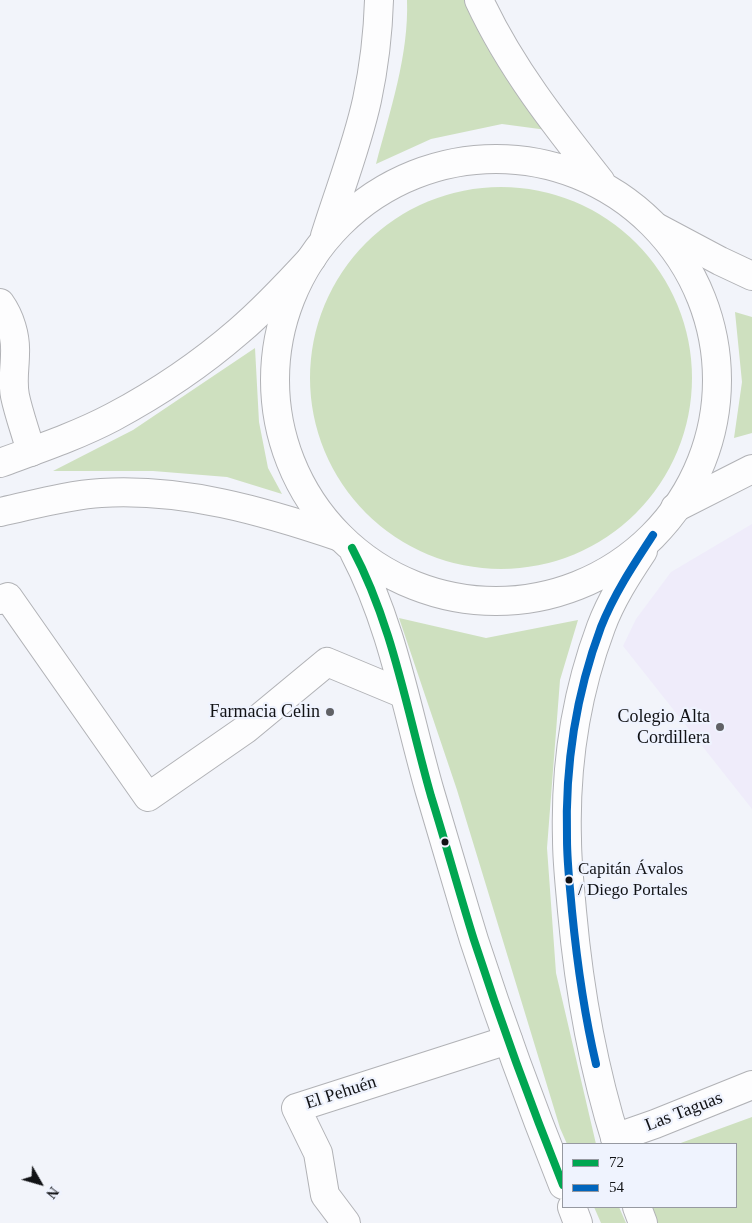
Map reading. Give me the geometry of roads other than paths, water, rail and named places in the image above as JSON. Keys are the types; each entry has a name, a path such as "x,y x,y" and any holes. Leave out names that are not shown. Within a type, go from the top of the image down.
{"main road":[{"path":"379,0 378,31 367,101 359,131 317,251 297,284 286,313 278,342 275,373 276,403 290,462 304,490 320,514 346,543 365,573 384,621 416,742 459,891 508,1040 562,1182"},
{"path":"478,0 515,68 604,185"},
{"path":"0,463 112,417 179,377 240,330 270,303 348,216 386,188 439,166 467,160 523,160 569,170 604,185 624,198 658,228 688,268 699,291 710,323 717,365 717,390 714,415 700,464 675,508 653,535 610,607 592,653 578,708 570,766 567,806 568,875 581,990 593,1053 616,1141"},
{"path":"658,228 752,276"},
{"path":"0,303 6,311 15,338 16,354 13,373 15,395 30,452"},
{"path":"675,508 752,470"},
{"path":"0,512 100,493 154,493 234,505 288,519 346,543 394,577 417,587 466,599 500,600 542,596 567,589 613,566 653,535"},
{"path":"0,600 8,597 148,797 246,728 327,662 404,694"},
{"name":"El Pehuén","path":"346,1223 325,1195 318,1153 296,1108 508,1040"},
{"name":"Las Taguas","path":"616,1141 752,1085"},
{"path":"572,1208 578,1223"},
{"path":"637,1208 643,1223"}],"place":[{"name":"Farmacia Celin","path":"330,712"},
{"name":"Colegio Alta Cordillera","path":"720,727"},
{"name":"Capitán Ávalos / Diego Portales","path":"569,880"}]}
